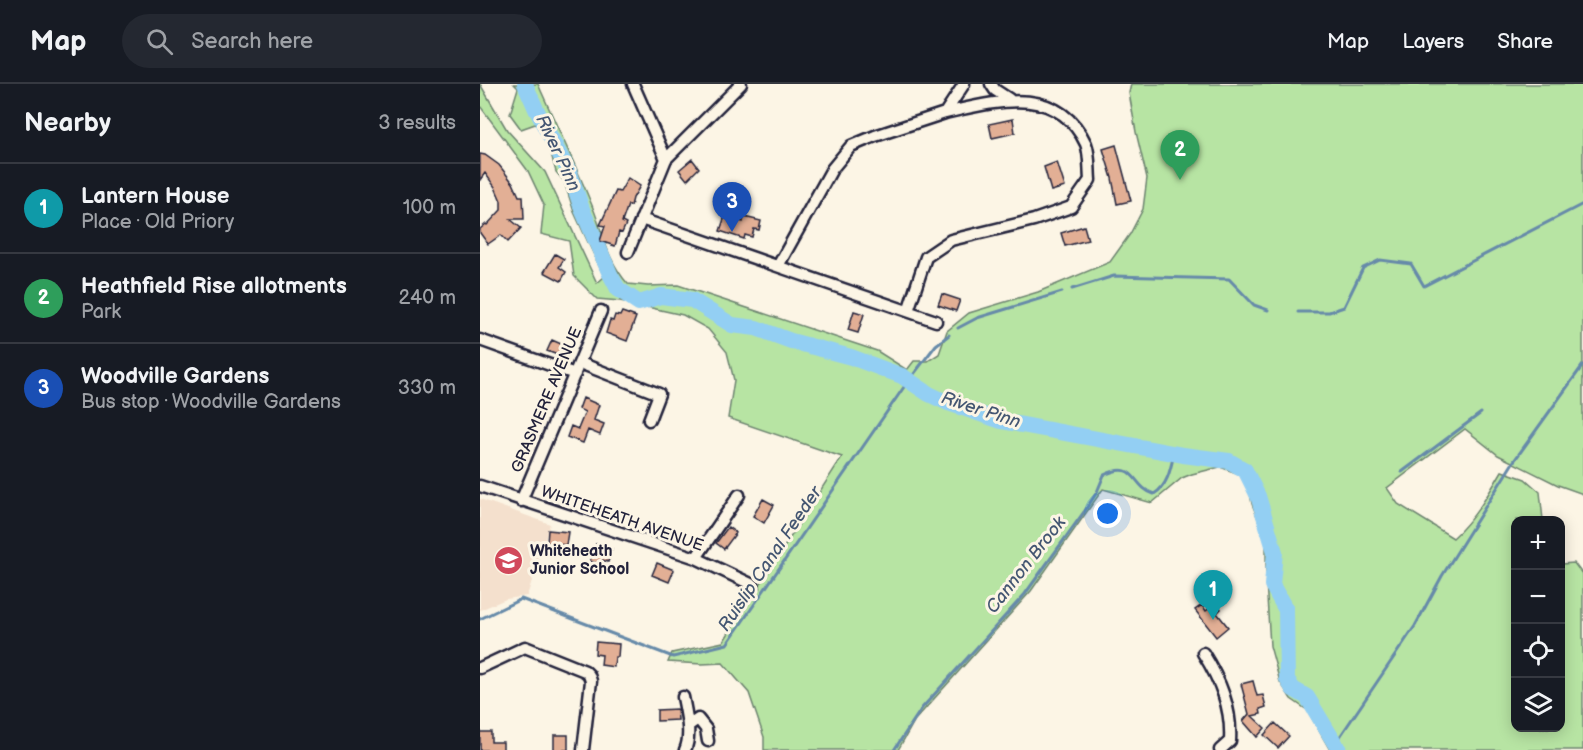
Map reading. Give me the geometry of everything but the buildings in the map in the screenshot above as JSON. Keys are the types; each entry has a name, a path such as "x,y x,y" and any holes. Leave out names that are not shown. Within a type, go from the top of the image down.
{"street":[{"path":"633,84 666,159"},
{"path":"628,252 666,159 741,84"},
{"path":"945,113 964,84"},
{"path":"991,84 995,90 1009,99"},
{"path":"778,266 832,169 851,146 945,113 1009,99 1047,102 1071,118 1087,146 1090,180 1071,207 1034,220 951,240 926,257 908,311"},
{"path":"641,219 936,321"},
{"name":"GRASMERE AVENUE","path":"521,501 601,311"},
{"path":"480,340 574,374"},
{"path":"579,363 659,394 650,420"},
{"name":"WHITEHEATH AVENUE","path":"480,486 696,558 753,585"},
{"path":"696,558 739,495"},
{"path":"480,668 525,647 585,671 591,681 583,750"},
{"path":"1203,653 1215,672 1227,701 1230,741 1220,750"},
{"path":"683,697 687,726 685,750"},
{"path":"687,726 698,719 706,729 708,741"}],"shaded area":[{"name":"Whiteheath Junior School","path":"480,499 550,524 527,596 506,599 480,610"}],"green space":[{"path":"480,84 507,130 545,172 597,283 604,277 574,212 564,181 556,172 549,146 538,123 521,129 510,114 518,88 514,84 538,84 575,164 616,268 628,284 678,285 877,351 907,370 914,361 928,361 939,354 947,331 969,313 1038,292 1110,262 1130,234 1143,209 1147,178 1129,93 1131,84 1583,84 1583,494 1558,485 1498,455 1465,429 1387,488 1398,504 1453,538 1474,515 1502,471 1525,479 1540,492 1543,516 1511,516 1511,732 1565,732 1565,564 1574,563 1583,575 1583,750 1330,750 1307,710 1291,699 1280,682 1270,646 1266,539 1252,504 1249,488 1242,475 1220,467 1182,478 1152,503 1103,489 1031,591 915,720 898,750 764,750 764,737 749,693 723,663 668,662 672,653 723,642 842,457 728,418 734,380 727,352 708,329 683,315 620,301 597,299 574,276 569,241 541,234 544,205 528,171 480,106"}],"waterway":[{"name":"River Pinn","path":"525,84 571,176 582,209 610,274 618,289 639,303 661,296 692,300 732,325 756,328 791,341 851,357 902,376 929,394 948,403 1001,421 1183,455 1229,461 1245,470 1258,496 1275,552 1272,585 1286,610 1287,679 1293,689 1307,697 1339,750"},
{"name":"Ruislip Canal Feeder","path":"1298,312 1329,312 1344,307 1363,268 1380,260 1411,264 1424,286 1583,204"},
{"name":"Ruislip Canal Feeder","path":"1072,289 1114,276 1229,279 1254,305 1268,310"},
{"name":"Ruislip Canal Feeder","path":"958,328 977,318 1062,292"},
{"name":"Ruislip Canal Feeder","path":"480,619 521,599 673,657 727,644 904,387 936,345 949,335"},
{"path":"1335,744 1415,626 1442,576 1514,461 1583,365"},
{"path":"1402,472 1481,413"},
{"name":"Cannon Brook","path":"894,750 922,708 1025,594 1084,512 1097,492 1104,475 1122,470 1128,472 1141,486 1154,494 1166,481 1174,453"}],"place":[{"name":"Heathfield Rise allotments","path":"1180,180"},
{"name":"Woodville Gardens","path":"732,232"},
{"name":"Whiteheath Junior School","path":"509,560"},
{"name":"Lantern House","path":"1213,620"}]}
